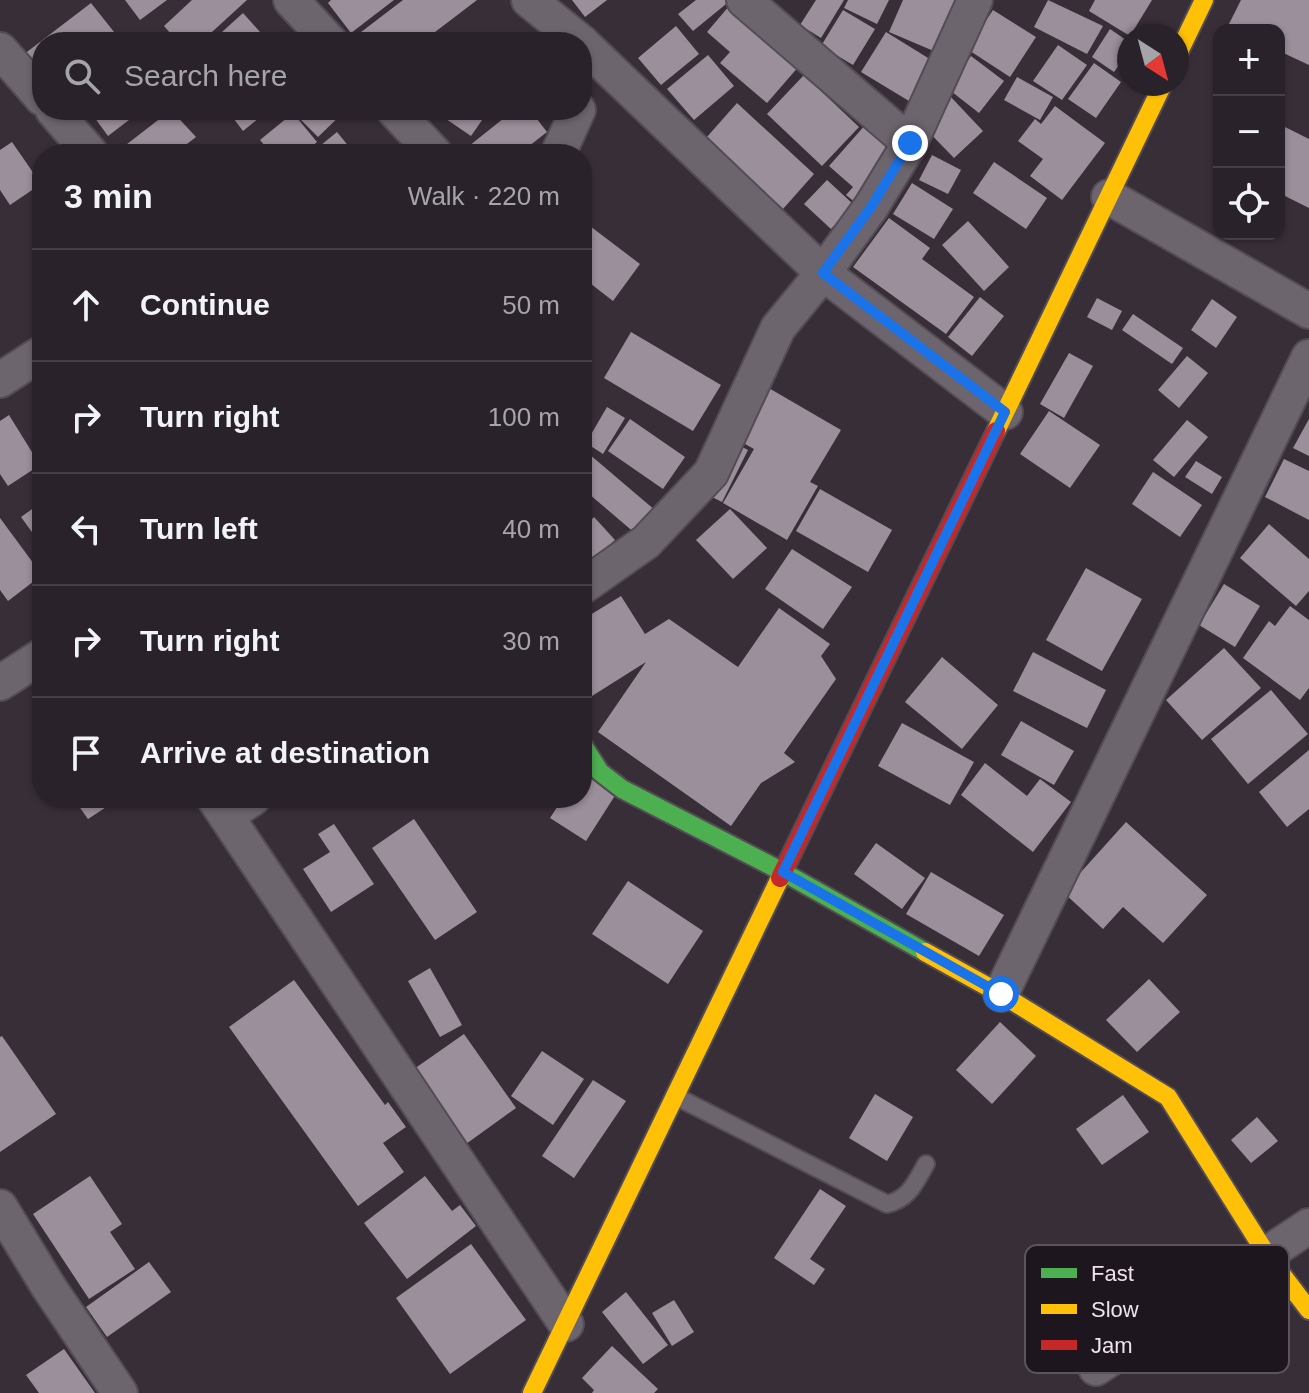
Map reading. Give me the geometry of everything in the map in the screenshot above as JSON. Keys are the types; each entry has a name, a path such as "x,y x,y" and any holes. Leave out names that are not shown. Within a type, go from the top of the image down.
{"street":[{"path":"291,0 321,32"},
{"path":"529,0 568,32"},
{"path":"744,0 910,143"},
{"path":"592,580 646,542 711,473 778,328 871,207 910,143 975,0"},
{"path":"1189,31 1204,0"},
{"path":"592,52 823,273 1005,412"},
{"path":"532,1393 1157,96"},
{"path":"62,120 82,144"},
{"path":"403,120 426,144"},
{"path":"563,144 573,120"},
{"path":"1109,197 1309,311"},
{"path":"1001,994 1309,357"},
{"path":"0,380 32,359"},
{"path":"0,683 32,662"},
{"path":"592,760 600,772 622,789 783,872 1001,994 1168,1097 1261,1245"},
{"path":"234,808 566,1324"},
{"path":"0,1207 48,1286 120,1393"},
{"path":"1281,1245 1309,1226"},
{"path":"1289,1284 1309,1310"}],"lane":[{"path":"675,1096 887,1204 900,1201 910,1193 926,1164"}],"building":[{"path":"125,0 167,0 140,20"},
{"path":"192,0 247,0 212,32 169,32 164,26"},
{"path":"331,0 394,0 352,32 328,3"},
{"path":"403,0 477,0 435,32 361,32"},
{"path":"572,0 607,0 585,17"},
{"path":"696,0 731,0 693,31 678,14"},
{"path":"816,0 844,0 821,38 800,25"},
{"path":"848,0 889,0 877,24 844,8"},
{"path":"903,0 959,0 936,52 889,32"},
{"path":"1048,0 1103,26 1087,54 1034,27"},
{"path":"1095,0 1152,0 1137,24 1117,24 1117,28 1089,11"},
{"path":"1241,0 1309,0 1309,65 1285,54 1285,24 1229,24"},
{"path":"91,3 114,32 53,32"},
{"path":"730,5 800,65 767,103 720,63 730,52 707,32"},
{"path":"843,10 875,29 853,65 821,46"},
{"path":"993,10 1036,37 1010,77 967,49"},
{"path":"243,13 260,32 222,32"},
{"path":"676,26 699,54 661,85 638,58"},
{"path":"1110,29 1117,34 1117,68 1114,72 1092,57"},
{"path":"886,32 933,61 909,101 861,72"},
{"path":"1058,45 1087,65 1062,100 1033,81"},
{"path":"32,48 32,75 19,58"},
{"path":"708,55 734,86 694,120 667,89"},
{"path":"971,56 1004,81 979,113 947,88"},
{"path":"1094,63 1117,79 1117,88 1096,118 1068,99"},
{"path":"804,75 859,127 822,166 767,114"},
{"path":"1017,77 1053,97 1040,120 1004,100"},
{"path":"949,95 983,131 954,158 920,123"},
{"path":"737,103 814,174 783,209 706,138"},
{"path":"1055,106 1105,143 1062,200 1030,176 1043,159 1018,141 1035,119 1041,124"},
{"path":"96,120 129,120 108,136"},
{"path":"158,120 180,120 196,137 187,144 127,144"},
{"path":"235,120 257,120 243,131"},
{"path":"284,120 299,120 317,142 263,144 260,140"},
{"path":"301,120 336,120 318,137"},
{"path":"447,120 482,120 471,136"},
{"path":"502,120 538,120 547,132 532,144 472,144"},
{"path":"867,123 900,152 856,203 846,195 853,187 829,166"},
{"path":"1285,127 1309,139 1309,208 1285,196"},
{"path":"337,132 347,144 322,144"},
{"path":"12,142 32,171 32,190 10,205 0,190 0,150"},
{"path":"932,155 961,170 948,194 919,180"},
{"path":"994,162 1047,198 1026,229 973,193"},
{"path":"827,180 854,205 831,229 804,204"},
{"path":"912,183 953,209 934,239 893,214"},
{"path":"889,218 930,248 922,259 974,297 946,334 853,267"},
{"path":"968,221 1009,267 984,291 942,245"},
{"path":"592,228 640,264 613,301 592,285"},
{"path":"980,297 1004,316 972,356 948,337"},
{"path":"1097,298 1122,311 1112,330 1087,317"},
{"path":"1212,299 1237,317 1216,348 1191,330"},
{"path":"1133,314 1183,348 1172,364 1122,330"},
{"path":"631,332 721,385 693,431 604,378"},
{"path":"1069,353 1093,366 1064,418 1040,404"},
{"path":"1187,356 1208,373 1179,408 1158,390"},
{"path":"767,387 841,430 810,482 818,486 787,540 723,503 754,449 736,439"},
{"path":"607,407 625,418 603,454 592,447 592,433"},
{"path":"1049,411 1100,445 1070,488 1020,454"},
{"path":"9,415 32,452 32,470 8,486 0,474 0,421"},
{"path":"630,419 685,457 663,489 608,451"},
{"path":"1309,419 1309,456 1293,448"},
{"path":"1187,420 1208,437 1174,477 1153,460"},
{"path":"729,440 748,450 722,502 702,492"},
{"path":"592,457 656,511 636,534 592,497"},
{"path":"1284,459 1309,471 1309,520 1265,497"},
{"path":"1196,461 1222,477 1212,494 1185,477"},
{"path":"1153,472 1202,505 1180,537 1132,504"},
{"path":"820,489 892,530 868,572 796,531"},
{"path":"32,509 32,532 21,517"},
{"path":"730,509 767,548 733,579 696,540"},
{"path":"594,517 615,540 592,560"},
{"path":"0,518 32,561 32,583 8,601 0,590"},
{"path":"1269,524 1309,559 1309,591 1296,606 1240,558"},
{"path":"792,549 852,587 823,629 765,589"},
{"path":"1086,568 1142,599 1102,671 1046,640"},
{"path":"1224,584 1260,606 1235,647 1199,625"},
{"path":"621,596 645,634 669,619 738,667 779,608 830,644 821,656 836,679 784,753 795,762 761,783 731,826 598,732 646,662 592,696 592,614"},
{"path":"1290,606 1309,620 1309,688 1300,700 1243,658 1269,621 1275,626"},
{"path":"1224,648 1261,688 1202,740 1166,700"},
{"path":"1033,652 1106,690 1087,728 1013,691"},
{"path":"942,657 998,705 962,749 905,702"},
{"path":"1271,690 1308,734 1248,784 1211,739"},
{"path":"1021,721 1074,751 1054,785 1001,755"},
{"path":"902,723 974,762 950,805 878,766"},
{"path":"1309,750 1309,809 1287,827 1259,792"},
{"path":"985,763 1027,796 1040,779 1071,802 1033,852 961,795"},
{"path":"592,779 616,794 586,841 550,818 556,808 592,808"},
{"path":"80,808 105,808 88,819"},
{"path":"414,819 477,912 435,940 372,848"},
{"path":"1126,822 1207,895 1163,943 1123,907 1103,929 1063,892"},
{"path":"334,824 374,884 331,912 303,869 330,852 318,834"},
{"path":"876,843 925,878 902,909 854,874"},
{"path":"931,872 1004,915 979,956 906,914"},
{"path":"628,881 703,931 668,984 592,934"},
{"path":"430,968 462,1025 440,1037 408,981"},
{"path":"1149,979 1180,1012 1137,1052 1106,1020"},
{"path":"294,980 385,1105 388,1102 406,1127 383,1143 404,1172 358,1206 229,1027"},
{"path":"1000,1022 1036,1056 992,1104 956,1070"},
{"path":"464,1034 516,1108 466,1144 414,1069"},
{"path":"0,1037 56,1114 0,1152"},
{"path":"542,1051 584,1079 553,1125 511,1096"},
{"path":"593,1080 626,1101 574,1178 542,1156"},
{"path":"875,1094 913,1117 887,1161 849,1138"},
{"path":"1123,1095 1149,1132 1102,1165 1076,1129"},
{"path":"1257,1117 1278,1141 1251,1163 1231,1140"},
{"path":"90,1176 122,1224 110,1232 135,1269 89,1299 33,1214"},
{"path":"425,1176 452,1211 460,1205 476,1226 407,1279 364,1223"},
{"path":"820,1189 846,1206 810,1259 825,1269 814,1285 774,1258"},
{"path":"471,1244 526,1320 450,1374 396,1298"},
{"path":"149,1262 171,1292 107,1337 86,1307"},
{"path":"626,1292 668,1345 643,1364 602,1312"},
{"path":"674,1300 694,1332 672,1346 652,1313"},
{"path":"612,1346 658,1389 654,1393 592,1393 594,1390 582,1378"},
{"path":"64,1349 95,1393 39,1393 26,1375"}],"traffic: fast":[{"path":"592,760 600,772 622,789 783,872 925,952"}],"traffic: slow":[{"path":"1189,31 1204,0"},
{"path":"996,431 1157,96"},
{"path":"532,1393 780,878"},
{"path":"925,952 1001,994 1168,1097 1261,1245"},
{"path":"1289,1284 1309,1310"}],"traffic: jam":[{"path":"780,878 996,431"}],"route":[{"path":"910,143 871,207 823,273 1005,412 783,872 1001,994"}]}
